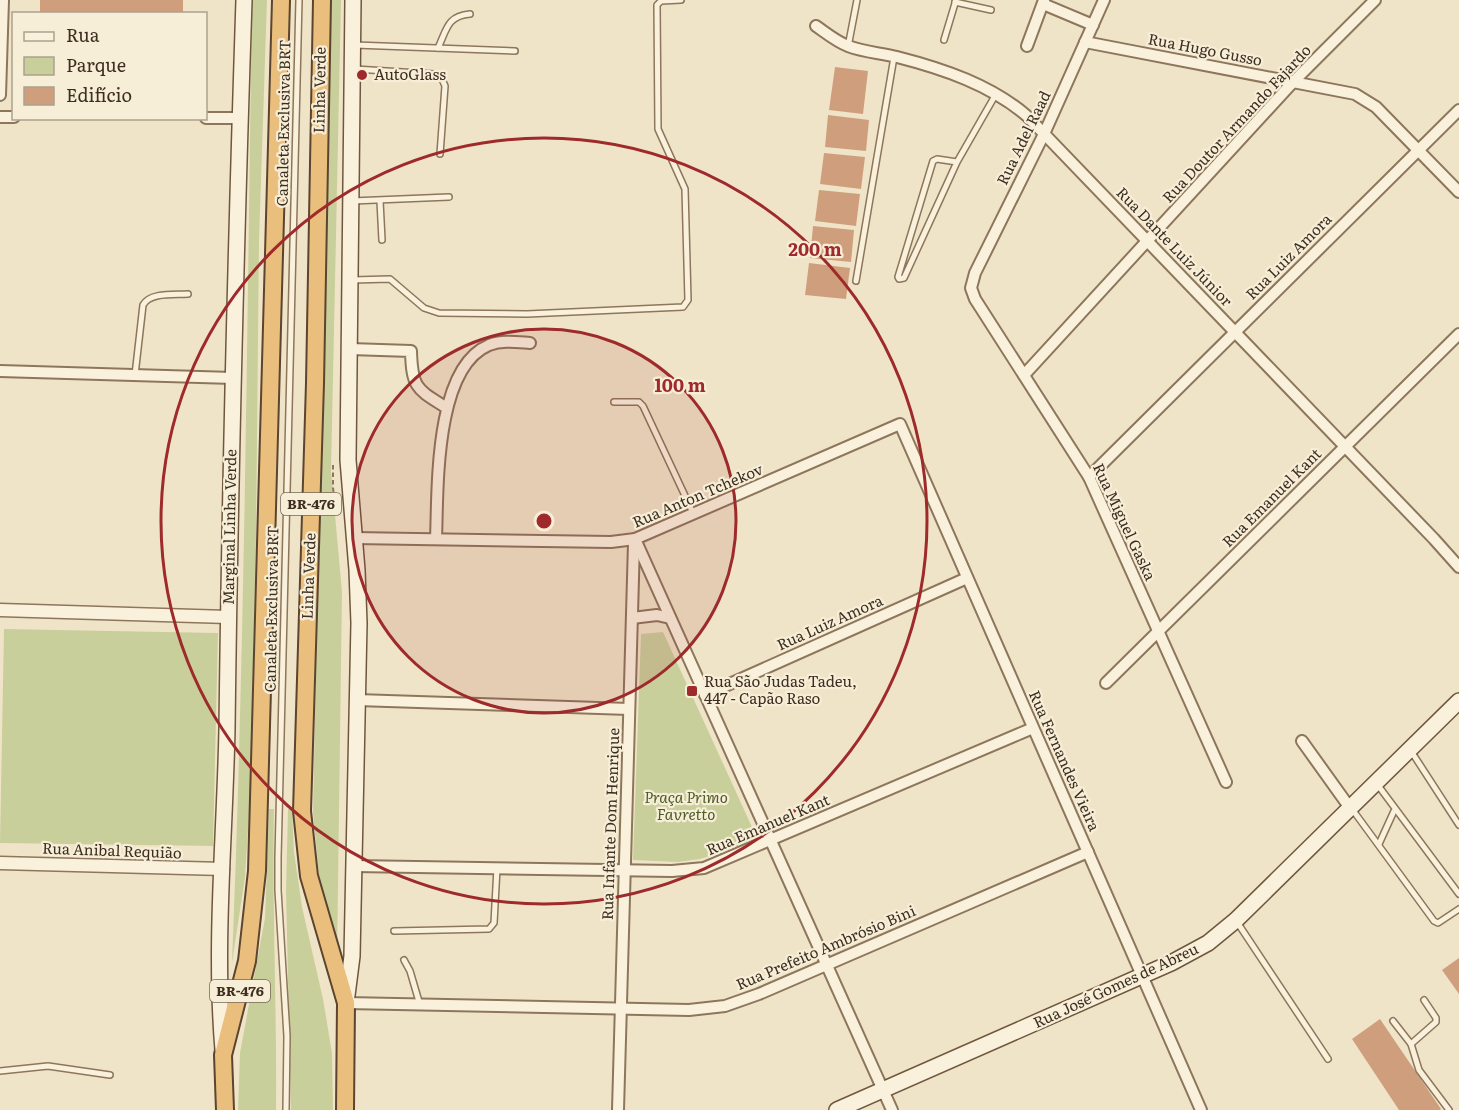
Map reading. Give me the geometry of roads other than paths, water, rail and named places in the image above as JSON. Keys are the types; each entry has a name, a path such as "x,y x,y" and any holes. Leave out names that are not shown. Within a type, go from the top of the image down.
{"highway":[{"name":"BR-476","path":"225,1110 223,1055 247,961 258,871 281,0"},
{"name":"Linha Verde","path":"322,0 315,372 302,811 309,876 346,1003 345,1110"}],"main road":[{"name":"Marginal Linha Verde","path":"223,1055 219,999 244,0"},
{"path":"346,1003 351,963 354,866 358,595 348,469 353,0"},
{"name":"Rua José Gomes de Abreu","path":"837,1110 1181,959 1208,943 1236,920 1459,701"}],"street":[{"path":"0,95 3,0"},
{"name":"Rua Adel Raad","path":"971,288 975,273 1044,134 1104,0"},
{"name":"Rua Doutor Armando Fajardo","path":"1024,375 1293,82 1376,0"},
{"path":"1027,46 1044,2 1093,25"},
{"name":"Rua Dante Luiz Júnior","path":"816,26 848,47 948,72 996,93 1013,104 1345,446 1459,567"},
{"name":"Rua Hugo Gusso","path":"1085,42 1355,94 1376,107 1459,192"},
{"name":"Rua Luiz Amora","path":"1089,477 1459,110"},
{"path":"207,118 240,118"},
{"name":"Rua Miguel Gaska","path":"971,288 975,299 1089,477 1226,782"},
{"name":"Rua Emanuel Kant","path":"1106,683 1459,334"},
{"path":"436,539 441,443 447,408 460,373 473,355 489,345 499,342 530,343"},
{"path":"350,348 411,351 412,372 418,387 447,408"},
{"path":"0,370 233,378"},
{"name":"Rua Anton Tchekov","path":"354,538 611,542 635,539 900,424"},
{"name":"Rua Fernandes Vieira","path":"900,424 1202,1110"},
{"path":"635,539 892,1110"},
{"name":"Rua Infante Dom Henrique","path":"618,1110 635,539"},
{"name":"Rua Luiz Amora","path":"705,695 967,578"},
{"path":"0,610 228,617"},
{"path":"632,618 657,615 670,618"},
{"path":"357,700 629,709"},
{"name":"Rua Emanuel Kant","path":"354,866 680,871 704,868 1033,728"},
{"path":"1302,741 1350,808"},
{"name":"Rua Prefeito Ambrósio Bini","path":"346,1003 689,1010 725,1006 759,994 1088,852"},
{"name":"Rua Anibal Requião","path":"0,863 223,869"}],"lane":[{"name":"Canaleta Exclusiva BRT","path":"286,1110 286,1036 278,901 278,858 299,0"},
{"path":"351,280 390,279 424,308 439,313 528,314 683,307 688,300 685,189 658,129 657,5 661,1 681,0"},
{"path":"848,47 857,0"},
{"path":"944,40 955,1 991,10"},
{"path":"438,48 452,19 457,15 470,14"},
{"path":"353,45 515,51"},
{"path":"856,282 894,57"},
{"path":"353,69 434,74 442,79 445,86 440,154"},
{"path":"957,162 937,159 933,161 899,279 904,278 957,162 996,93"},
{"path":"350,201 449,197"},
{"path":"380,201 382,240"},
{"path":"135,375 143,305 146,300 151,297 188,294"},
{"path":"614,402 639,402 643,406 694,515"},
{"path":"1410,750 1459,825"},
{"path":"1376,783 1394,811 1459,894"},
{"path":"1350,808 1436,923 1459,909"},
{"path":"1379,844 1394,811"},
{"path":"394,931 489,929 494,923 497,868"},
{"path":"1236,920 1328,1059"},
{"path":"404,960 411,971 420,1005"},
{"path":"1411,1044 1436,1022 1436,1018 1424,1000"},
{"path":"1393,1022 1411,1044 1419,1070 1449,1110"},
{"path":"0,1071 48,1066 110,1075"}],"place":[{"name":"AutoGlass","path":"362,75"},
{"name":"Rua São Judas Tadeu, 447 - Capão Raso","path":"692,691"}],"park label":[{"name":"Praça Primo Favretto","path":"686,806"}]}
